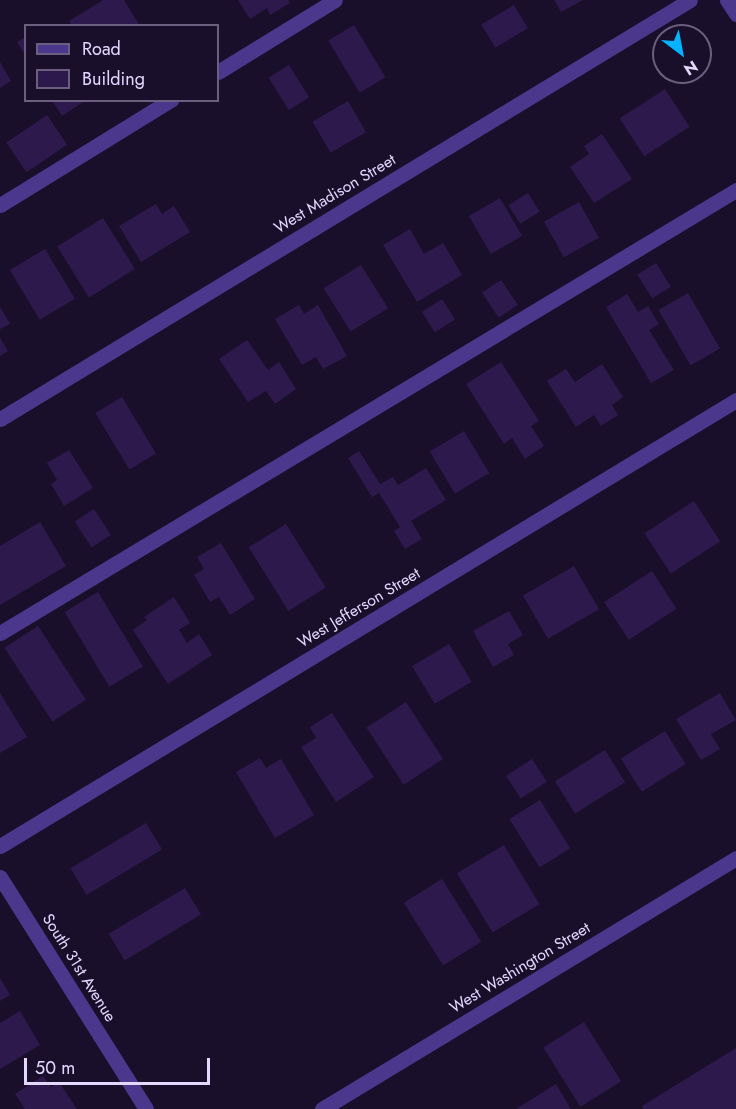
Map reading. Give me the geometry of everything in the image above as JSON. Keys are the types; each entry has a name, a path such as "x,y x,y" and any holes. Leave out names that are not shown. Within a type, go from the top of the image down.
{"street":[{"path":"219,71 335,0"},
{"name":"West Madison Street","path":"0,419 690,0"},
{"path":"728,0 736,14"},
{"path":"0,205 168,102"},
{"path":"0,633 736,190"},
{"name":"West Jefferson Street","path":"0,846 736,400"},
{"name":"West Washington Street","path":"322,1109 736,858"},
{"name":"South 31st Avenue","path":"0,877 146,1109"}],"building":[{"path":"103,0 124,0 139,24 71,24 69,21"},
{"path":"238,0 288,0 290,3 270,15 267,8 250,19"},
{"path":"554,0 583,0 561,12"},
{"path":"514,5 528,28 495,48 481,25"},
{"path":"354,25 385,77 360,93 328,40"},
{"path":"24,38 24,53 17,42"},
{"path":"0,62 11,81 0,88"},
{"path":"289,65 309,97 289,110 269,78"},
{"path":"665,89 690,127 644,156 620,118"},
{"path":"348,101 366,132 330,153 312,122"},
{"path":"53,102 83,102 62,116"},
{"path":"47,115 67,145 27,172 6,142"},
{"path":"602,134 632,179 594,203 570,167 589,154 584,146"},
{"path":"528,193 540,212 520,224 508,205"},
{"path":"500,198 522,236 491,254 469,216"},
{"path":"579,202 599,238 564,257 544,221"},
{"path":"156,204 162,214 174,206 190,232 141,262 119,226"},
{"path":"103,218 135,269 89,297 57,247"},
{"path":"410,229 424,254 443,243 462,275 417,302 383,245"},
{"path":"45,249 75,299 40,320 10,270"},
{"path":"656,263 671,287 652,298 637,275"},
{"path":"361,265 388,308 351,332 324,288"},
{"path":"501,280 518,305 499,318 482,293"},
{"path":"688,293 720,348 691,365 659,310"},
{"path":"627,294 638,312 648,306 659,324 649,330 674,370 651,383 606,307"},
{"path":"442,299 455,319 435,332 422,312"},
{"path":"299,305 304,314 318,305 347,356 323,369 316,357 302,365 275,319"},
{"path":"0,307 10,324 0,329"},
{"path":"0,338 8,351 0,356"},
{"path":"247,340 268,370 279,362 296,389 275,404 266,391 248,402 219,359"},
{"path":"501,362 539,421 531,426 544,446 525,459 512,438 504,444 466,384"},
{"path":"602,364 623,397 612,405 618,415 601,426 594,415 576,427 547,381 566,369 575,382"},
{"path":"122,397 156,454 129,470 95,413"},
{"path":"464,431 489,473 455,494 430,452"},
{"path":"69,450 93,488 64,506 51,484 57,480 47,463"},
{"path":"359,451 380,484 393,477 398,485 426,468 446,500 411,521 422,539 405,549 394,531 400,527 379,493 372,497 348,458"},
{"path":"694,501 720,541 671,573 645,533"},
{"path":"94,509 111,535 92,548 75,522"},
{"path":"40,522 66,566 0,605 0,546"},
{"path":"286,524 326,588 288,611 249,547"},
{"path":"221,543 255,599 230,615 219,597 210,602 194,575 204,569 197,557"},
{"path":"574,566 599,609 548,639 523,596"},
{"path":"652,571 677,609 629,640 604,602"},
{"path":"98,592 143,667 109,687 65,612"},
{"path":"174,597 190,623 179,630 187,643 199,634 212,655 168,684 133,630 147,620 144,617"},
{"path":"509,611 523,635 508,644 514,655 493,667 473,631"},
{"path":"38,626 86,700 52,722 4,648"},
{"path":"449,644 472,682 435,704 412,666"},
{"path":"0,693 27,737 0,753"},
{"path":"720,693 736,720 711,734 720,749 701,760 676,719"},
{"path":"406,702 443,759 404,785 367,728"},
{"path":"332,713 374,777 336,802 301,747 316,738 310,727"},
{"path":"665,731 686,764 642,792 621,759"},
{"path":"605,750 625,782 575,813 555,781"},
{"path":"260,758 266,768 281,759 314,815 275,838 236,772"},
{"path":"532,759 547,782 521,799 506,776"},
{"path":"540,800 570,848 540,867 509,819"},
{"path":"146,823 162,850 87,895 71,868"},
{"path":"504,845 540,904 492,932 457,873"},
{"path":"442,879 481,942 443,966 404,903"},
{"path":"185,888 201,915 125,960 109,934"},
{"path":"0,978 10,995 0,1001"},
{"path":"20,1011 40,1045 0,1069 0,1023"},
{"path":"584,1022 621,1081 580,1107 543,1047"},
{"path":"736,1048 736,1109 643,1109 642,1106"},
{"path":"43,1076 51,1087 59,1082 77,1109 25,1109 15,1094"},
{"path":"556,1084 571,1109 516,1109"}]}
